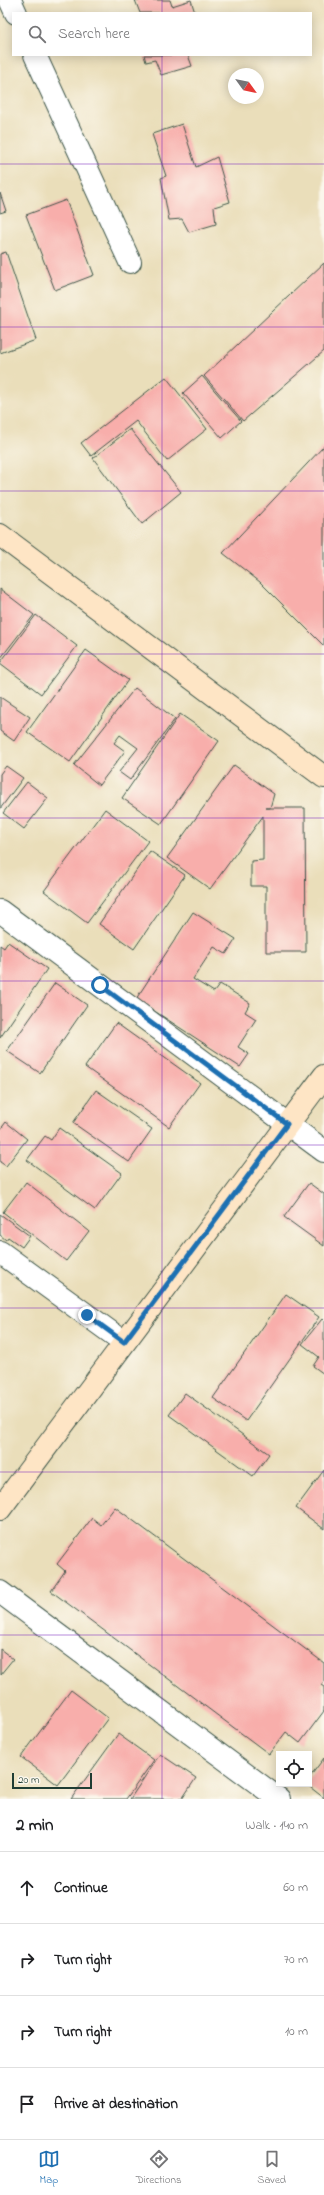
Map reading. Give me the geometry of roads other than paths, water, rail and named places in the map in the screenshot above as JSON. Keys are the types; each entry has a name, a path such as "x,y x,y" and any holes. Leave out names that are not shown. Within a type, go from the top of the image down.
{"street":[{"path":"10,0 16,12"},
{"path":"35,56 130,262"},
{"path":"0,535 324,777"},
{"path":"0,911 324,1151"},
{"path":"0,1509 324,1076"},
{"path":"0,1252 124,1342"},
{"path":"0,1592 279,1799"}]}
